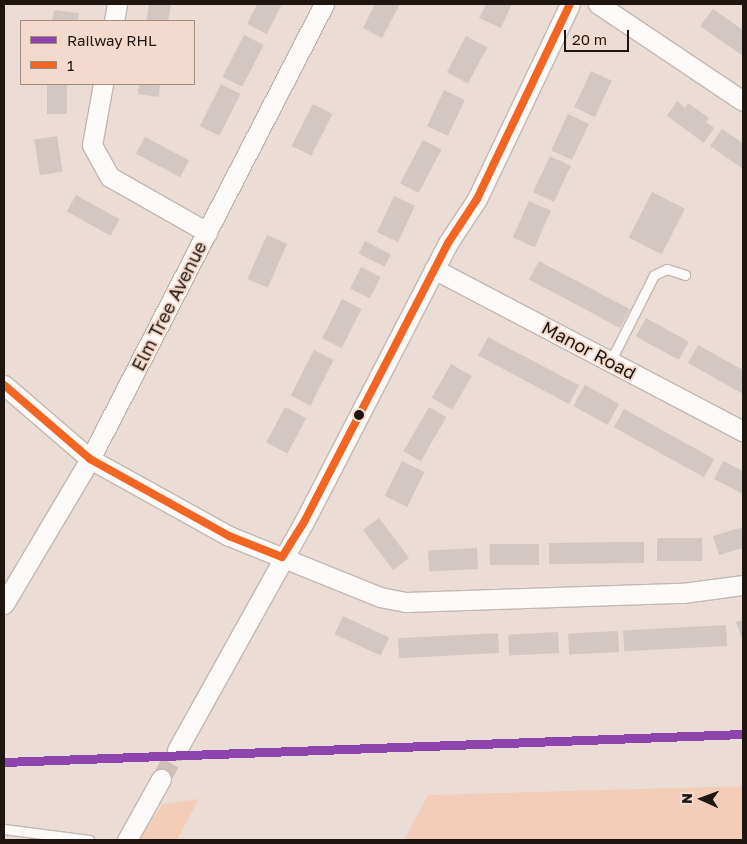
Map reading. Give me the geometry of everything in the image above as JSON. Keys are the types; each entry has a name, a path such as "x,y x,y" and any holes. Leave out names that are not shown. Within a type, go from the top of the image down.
{"street":[{"path":"114,20 117,4"},
{"name":"Elm Tree Avenue","path":"4,604 90,458 324,4"},
{"path":"177,750 282,557 309,513 434,269 477,199 570,4"},
{"path":"598,4 743,101"},
{"path":"103,85 92,145 110,177 207,232"},
{"name":"Manor Road","path":"434,269 743,431"},
{"path":"4,386 90,458 229,536 380,597 406,602 683,593 743,585"},
{"path":"127,840 161,779"}],"lane":[{"path":"610,362 654,274 667,268 685,274"},
{"path":"4,829 89,840"}],"shaded area":[{"path":"743,786 743,840 404,840 428,795"},
{"path":"199,799 177,840 138,840 163,804"}],"building":[{"path":"149,4 171,4 168,20 146,20"},
{"path":"257,4 282,4 267,34 247,24"},
{"path":"375,4 400,4 382,38 363,28"},
{"path":"486,4 512,4 501,28 479,18"},
{"path":"713,9 743,30 743,56 700,26"},
{"path":"54,10 79,13 78,20 52,20"},
{"path":"244,35 264,45 242,87 223,77"},
{"path":"466,36 487,47 468,83 447,72"},
{"path":"591,71 612,81 595,117 574,107"},
{"path":"221,84 241,94 219,136 200,126"},
{"path":"47,85 67,85 67,114 47,114"},
{"path":"139,85 160,85 159,97 138,94"},
{"path":"444,90 465,100 448,136 427,126"},
{"path":"677,101 685,108 688,103 709,118 706,122 714,128 704,143 667,116"},
{"path":"313,104 333,114 311,156 292,146"},
{"path":"568,114 589,124 572,160 551,150"},
{"path":"722,129 743,143 743,169 710,146"},
{"path":"57,136 63,172 40,175 34,140"},
{"path":"145,137 189,160 180,177 136,154"},
{"path":"423,140 442,150 419,193 400,183"},
{"path":"550,156 571,166 554,202 533,192"},
{"path":"652,192 685,209 662,254 629,237"},
{"path":"76,195 120,219 111,236 67,212"},
{"path":"394,196 415,206 398,242 377,232"},
{"path":"529,201 551,211 535,247 513,238"},
{"path":"267,235 287,244 268,288 247,279"},
{"path":"365,241 391,254 384,267 359,253"},
{"path":"539,261 630,309 620,328 529,280"},
{"path":"361,267 381,277 370,298 350,288"},
{"path":"342,299 362,309 342,348 322,338"},
{"path":"646,318 689,342 679,360 636,336"},
{"path":"488,337 579,385 569,404 478,356"},
{"path":"698,345 743,370 743,394 688,363"},
{"path":"314,350 334,360 310,405 291,395"},
{"path":"451,364 472,376 452,410 432,398"},
{"path":"585,385 619,404 607,425 573,406"},
{"path":"285,407 306,418 287,454 266,442"},
{"path":"429,407 446,417 421,461 404,451"},
{"path":"624,409 714,459 704,477 614,427"},
{"path":"402,461 424,472 407,507 385,496"},
{"path":"723,461 743,471 743,494 714,479"},
{"path":"379,518 409,558 393,570 363,530"},
{"path":"743,527 743,548 719,555 713,536"},
{"path":"657,538 702,538 702,561 657,561"},
{"path":"644,542 644,563 549,564 549,543"},
{"path":"490,544 539,544 539,565 490,565"},
{"path":"477,548 478,569 429,572 428,551"},
{"path":"343,616 389,638 381,656 335,634"},
{"path":"743,620 743,642 736,622"},
{"path":"726,625 727,646 624,651 623,630"},
{"path":"618,631 619,652 569,655 568,634"},
{"path":"558,632 559,653 509,656 508,635"},
{"path":"498,633 499,653 399,658 398,638"}],"tunnel":[{"path":"161,779 177,750"}],"rail line":[{"name":"RHL","path":"4,762 743,734"}],"transit line":[{"name":"1","path":"282,557 304,522 448,243 477,199 570,4"},
{"name":"1","path":"4,385 90,459 229,536 282,557"}]}
